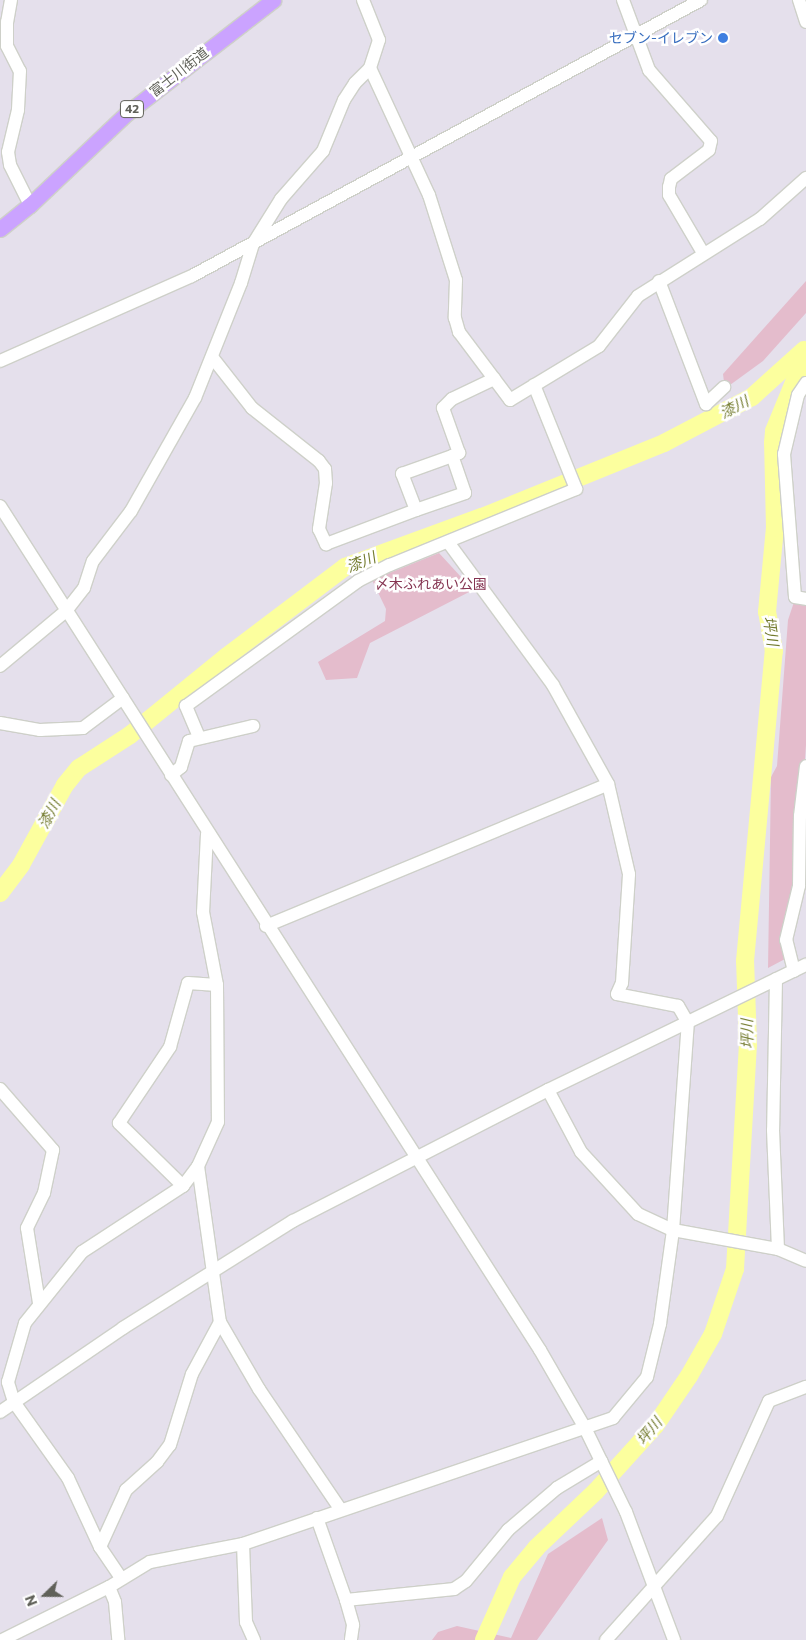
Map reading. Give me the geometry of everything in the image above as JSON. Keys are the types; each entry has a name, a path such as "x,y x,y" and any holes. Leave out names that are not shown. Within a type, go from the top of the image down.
{"main road":[{"name":"富士川街道","path":"0,228 30,205 127,114 273,0"}],"street":[{"path":"11,0 7,22 7,46 20,71 18,110 8,152 10,165 30,205"},
{"path":"0,666 66,611 84,588 93,561 131,511 169,446 195,398 212,358 253,244 281,199 323,151 344,100 355,83 370,68 379,40 364,0"},
{"path":"623,0 649,70 711,141 708,150 671,180 669,187 669,195 703,253"},
{"path":"0,361 192,276 413,158 701,0"},
{"path":"799,0 806,22"},
{"path":"370,68 429,195 456,280 455,318 458,332 510,400 598,346 638,296 703,253 760,219 806,178"},
{"path":"659,281 706,404 724,387"},
{"path":"212,358 252,408 319,461 324,469 326,483 319,529 326,544 465,493 452,456"},
{"path":"416,510 402,474 459,453 443,408 452,399 494,379"},
{"path":"806,383 798,395 784,454 794,597 806,599"},
{"path":"199,737 186,706 358,581 390,564 576,489 534,385"},
{"path":"0,506 266,926 417,1156 585,1428 615,1488 654,1584 674,1640"},
{"path":"2,1640 109,1587 150,1562 243,1544 613,1418 647,1377 660,1324 673,1230 688,1023 678,1006 617,994 622,983 628,874 608,784 553,685 448,542"},
{"path":"0,723 40,730 83,728 123,698"},
{"path":"171,776 181,767 189,740 253,726"},
{"path":"794,971 786,940 799,886 800,816 806,766"},
{"path":"266,926 608,784"},
{"path":"121,1578 100,1546 68,1478 14,1402 8,1382 26,1323 39,1303 82,1252 183,1186 198,1166 218,1122 217,985 203,912 207,834"},
{"path":"0,1412 211,1272 293,1221 548,1090 806,965"},
{"path":"776,979 773,1130 778,1248"},
{"path":"183,1186 119,1123 170,1047 188,984 217,985"},
{"path":"0,1089 53,1150 44,1193 27,1228 39,1303"},
{"path":"548,1090 581,1152 638,1214 673,1230 778,1248 806,1262"},
{"path":"198,1166 211,1272 220,1322 264,1397 341,1510"},
{"path":"100,1546 126,1490 157,1462 170,1445 192,1374 220,1322"},
{"path":"606,1640 654,1584 717,1516 769,1401 806,1387"},
{"path":"346,1600 454,1589 466,1581 508,1530 557,1488 604,1467"},
{"path":"317,1518 353,1625 351,1640"},
{"path":"243,1544 246,1622 254,1640"},
{"path":"109,1587 115,1602 118,1640"}],"green space":[{"path":"806,281 806,313 763,361 730,385 724,382 723,374"},
{"name":"〆木ふれあい公園","path":"439,553 473,590 370,643 357,678 326,680 318,662 385,621 386,609 372,580"},
{"path":"794,602 806,604 806,745 796,886 785,959 768,968 771,777 777,766 788,620"},
{"path":"602,1518 608,1540 537,1640 432,1640 438,1632 457,1626 511,1638 548,1554"}],"waterway":[{"name":"漆川","path":"0,893 21,865 65,785 79,768 130,735 226,657 345,567 482,517 664,443 752,397 804,350"},
{"name":"坪川","path":"484,1640 512,1577 536,1548 596,1491 655,1426 689,1376 713,1334 735,1269 748,1045 745,961 774,651 767,612 775,528 773,443 774,431 806,353"}],"place":[{"name":"セブン-イレブン","path":"723,38"}]}
